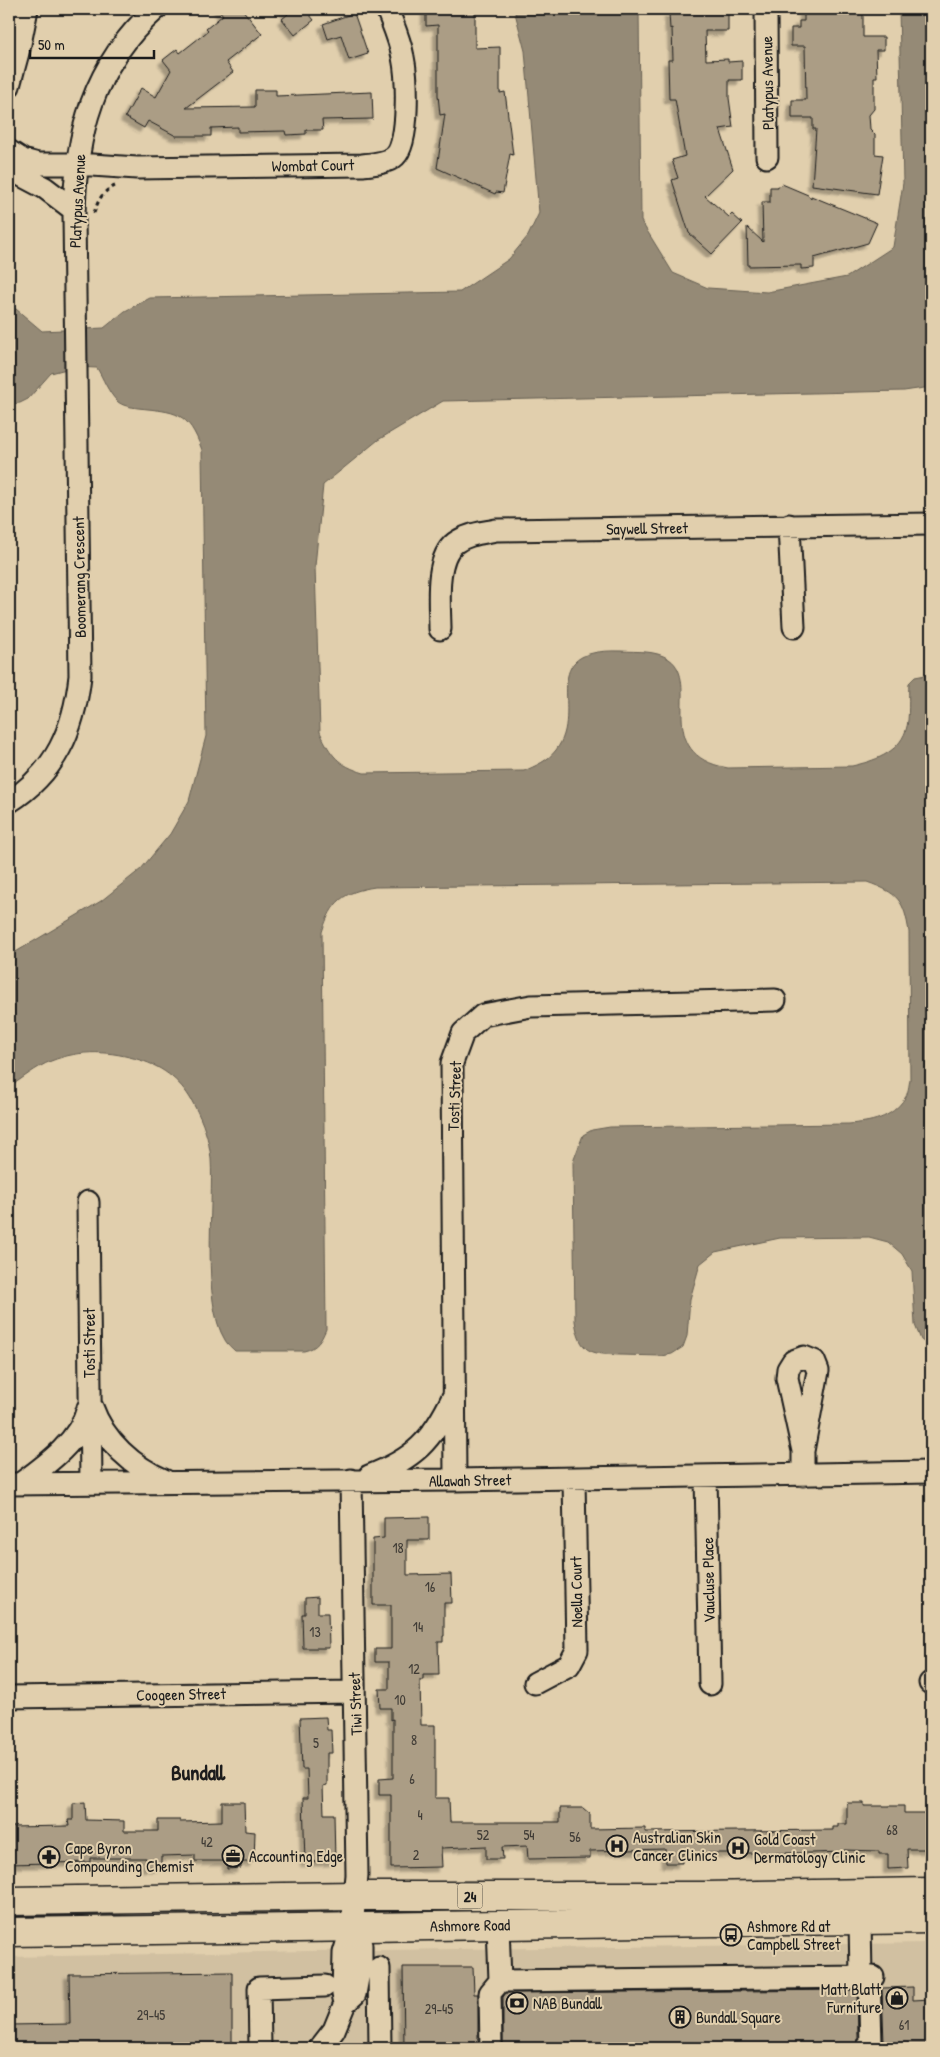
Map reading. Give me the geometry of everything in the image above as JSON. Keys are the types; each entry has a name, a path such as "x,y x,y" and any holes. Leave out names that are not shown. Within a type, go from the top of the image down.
{"main road":[{"name":"Ashmore Road","path":"9,1902 355,1896 706,1896 931,1892"},
{"name":"Ashmore Road","path":"9,1932 931,1919"}],"street":[{"path":"9,86 27,9"},
{"name":"Platypus Avenue","path":"76,327 74,210 77,164 84,126 94,94 112,59 132,33 156,9"},
{"name":"Wombat Court","path":"77,164 137,168 362,165 392,158 401,147 406,130 405,74 401,48 387,9"},
{"name":"Platypus Avenue","path":"766,9 767,157"},
{"path":"9,151 18,158 30,162 77,164"},
{"path":"9,169 45,188 74,210"},
{"name":"Boomerang Crescent","path":"9,802 23,793 56,758 68,733 77,704 80,676 76,327"},
{"name":"Saywell Street","path":"440,629 440,573 446,553 454,544 470,535 496,530 931,524"},
{"path":"789,526 794,627"},
{"name":"Tosti Street","path":"455,1480 452,1063 464,1034 484,1015 531,1006 776,1000"},
{"name":"Tosti Street","path":"88,1202 91,1483"},
{"path":"355,1480 395,1465 420,1448 436,1427 454,1395"},
{"path":"89,1400 104,1432 118,1448 140,1466 170,1482"},
{"path":"14,1484 52,1459 70,1440 86,1416 89,1400"},
{"path":"803,1452 803,1474"},
{"name":"Allawah Street","path":"14,1484 574,1479 931,1472"},
{"name":"Vaucluse Place","path":"706,1476 710,1684"},
{"name":"Noella Court","path":"536,1683 569,1665 577,1650 574,1479"},
{"name":"Tiwi Street","path":"352,1926 357,1875 354,1692 355,1480"},
{"name":"Coogeen Street","path":"9,1697 354,1692"},
{"path":"860,1920 868,1977 871,2042 867,2048"},
{"path":"491,2048 490,1993 500,1981 498,1925"},
{"path":"320,2048 334,2030 345,2003 355,1994 361,1961 361,1945 352,1926"},
{"path":"379,1968 380,2048"},
{"path":"500,1981 868,1977"},
{"path":"260,2048 259,1988 325,1986"}],"path":[{"path":"94,220 99,198 112,188 120,185"}],"shaded area":[{"path":"514,9 639,9 641,221 673,273 708,288 767,292 847,277 893,247 903,183 899,9 931,9 931,387 904,391 443,401 378,440 323,485 315,566 320,732 336,758 348,767 364,773 524,771 549,757 556,750 564,734 567,717 569,670 578,660 594,653 640,652 664,656 678,670 682,684 684,733 691,748 704,760 728,768 852,766 876,759 891,751 897,745 907,725 909,683 915,677 931,674 931,1347 921,1340 915,1325 912,1271 902,1254 888,1242 869,1237 780,1238 715,1252 700,1264 690,1299 687,1336 683,1347 672,1354 662,1356 610,1355 588,1350 580,1340 575,1321 573,1162 583,1135 592,1130 610,1127 849,1124 873,1120 887,1115 905,1098 910,1079 909,932 905,912 898,899 886,890 867,882 375,887 355,892 340,900 330,913 322,932 326,1329 318,1343 304,1351 235,1351 225,1340 218,1323 213,1302 211,1278 211,1159 209,1145 203,1124 190,1097 172,1077 149,1063 129,1057 107,1053 85,1053 51,1061 9,1087 9,956 101,901 141,869 170,834 189,801 206,736 202,450 197,437 186,421 179,416 162,411 130,407 119,403 97,368 74,367 51,373 28,399 20,403 9,404 9,309 16,309 42,331 104,328 125,311 150,298 460,292 509,259 528,236 539,213 525,51"},
{"path":"931,1943 931,2048 9,2048 9,1957"}],"building":[{"path":"218,9 242,9 262,34 226,62 233,72 186,108 255,107 255,90 276,90 276,96 372,92 373,119 322,120 323,130 306,130 306,134 286,135 285,131 238,132 238,127 211,128 211,136 176,136 148,121 144,128 125,117 141,88 156,97 171,70 163,60 177,49 180,53 208,31 206,29 223,15"},
{"path":"283,9 305,9 314,20 295,35 282,19 288,14"},
{"path":"426,9 475,9 475,48 500,47 500,93 505,92 513,155 510,154 503,193 496,192 495,194 437,168 445,114 440,115 438,95 438,25 426,26"},
{"path":"705,9 727,9 728,12 728,31 705,31 706,60 728,59 728,62 742,61 742,80 729,80 729,98 733,127 720,129 733,169 705,196 729,217 732,214 742,223 712,254 689,233 672,180 678,178 672,160 685,156 675,99 669,99 668,60 673,60 672,28 670,29 669,13 698,12"},
{"path":"804,9 863,9 863,37 884,37 884,50 876,50 877,77 874,77 874,109 869,115 870,129 875,134 875,154 883,155 877,194 812,185 816,129 813,129 813,118 792,118 792,100 806,100 805,46 791,46 791,28 799,28 799,21 804,21"},
{"path":"354,13 368,54 349,60 341,35 328,39 323,24"},
{"path":"782,184 808,195 811,199 811,196 877,223 868,243 814,258 814,268 801,269 801,265 748,266 747,227 763,242 762,202 770,202 770,187 777,187"},
{"path":"429,1517 429,1540 407,1540 407,1575 451,1574 452,1603 444,1603 444,1636 443,1642 438,1642 439,1675 423,1675 423,1680 420,1680 421,1725 435,1725 435,1798 449,1798 450,1822 560,1822 560,1808 583,1808 590,1814 590,1829 645,1828 645,1832 833,1830 833,1827 838,1827 838,1824 847,1824 847,1803 864,1803 864,1806 904,1806 904,1813 931,1813 931,1849 907,1849 908,1868 888,1869 888,1854 879,1854 879,1851 682,1853 682,1863 666,1863 665,1849 590,1851 590,1858 528,1859 527,1846 502,1847 503,1859 486,1859 486,1846 441,1848 442,1867 391,1868 391,1795 379,1795 379,1779 393,1778 393,1719 391,1720 391,1708 380,1708 379,1689 389,1689 389,1662 375,1662 375,1649 391,1649 391,1605 373,1605 373,1539 384,1538 384,1518"},
{"path":"318,1597 318,1613 328,1613 329,1648 303,1648 302,1614 305,1614 305,1598"},
{"path":"326,1717 327,1730 331,1730 332,1753 327,1753 327,1785 323,1786 324,1814 334,1814 335,1861 305,1862 303,1798 308,1798 307,1769 302,1769 300,1718"},
{"path":"85,1802 86,1820 124,1821 124,1831 158,1831 158,1820 180,1820 180,1822 222,1821 222,1802 244,1802 245,1831 255,1832 254,1862 241,1862 241,1868 227,1869 227,1861 195,1861 195,1855 161,1856 161,1867 146,1867 146,1858 90,1858 90,1862 9,1864 9,1827 69,1826 68,1820 73,1820 73,1803"},
{"path":"403,1967 473,1967 474,1994 478,1994 478,2048 404,2048"},
{"path":"232,1972 232,2048 9,2048 9,2025 70,2024 69,1974"},
{"path":"913,1987 913,2000 931,1999 931,2048 882,2048 884,2043 882,1988"},
{"name":"Bundall Square","path":"857,1990 858,2039 855,2048 503,2048 503,1997 506,1993"}],"place":[{"name":"Australian Skin Cancer Clinics","path":"617,1846"},
{"name":"Gold Coast Dermatology Clinic","path":"738,1848"},
{"name":"Accounting Edge","path":"233,1856"},
{"name":"Cape Byron Compounding Chemist","path":"49,1857"},
{"name":"Ashmore Rd at Campbell Street","path":"731,1935"},
{"name":"Matt Blatt Furniture","path":"897,1998"},
{"name":"NAB Bundall","path":"517,2003"},
{"name":"Bundall Square","path":"680,2017"}],"district":[{"name":"Bundall","path":"198,1772"}]}
